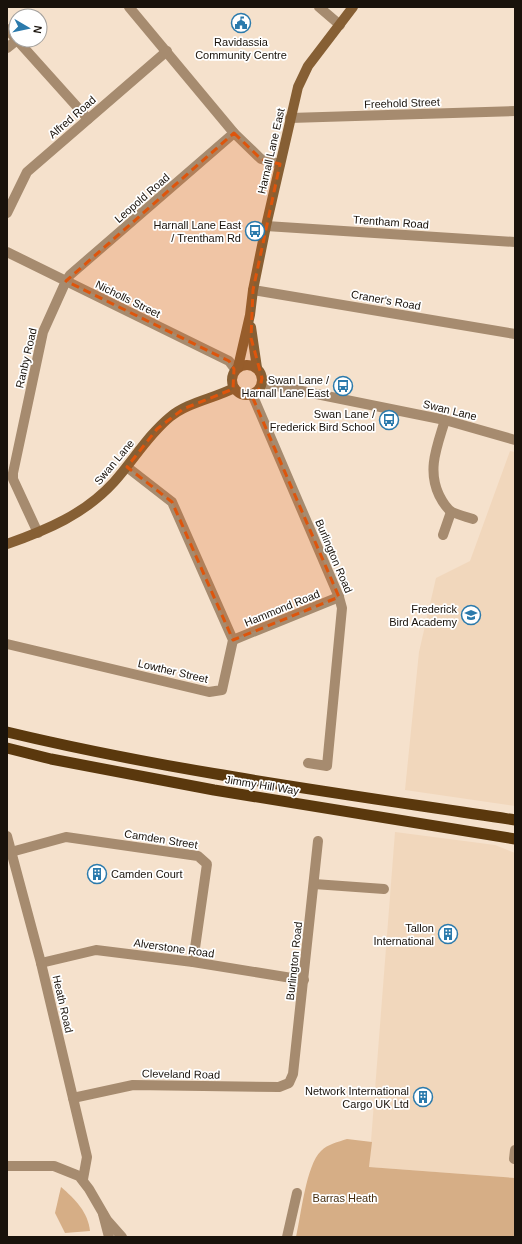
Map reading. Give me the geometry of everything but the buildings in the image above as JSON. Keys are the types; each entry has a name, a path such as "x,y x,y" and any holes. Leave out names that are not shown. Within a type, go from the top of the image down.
{"highway":[{"name":"Jimmy Hill Way","path":"7,732 137,759 261,781 515,820"},
{"name":"Jimmy Hill Way","path":"7,748 51,759 206,789 509,838"}],"main road":[{"name":"Harnall Lane East","path":"236,368 250,315 253,290 266,226 298,87 308,66 353,7"},
{"name":"Harnall Lane East","path":"250,315 251,338 257,368"},
{"path":"248,364 257,368 260,372 262,383 256,392 252,394 242,394 234,388 231,380 236,368 248,364"},
{"name":"Swan Lane","path":"7,544 38,533 66,520 92,503 104,493 157,429 171,416 183,409 234,388"}],"street":[{"path":"129,7 234,133 261,159 280,164"},
{"path":"319,7 340,25"},
{"path":"23,48 88,119"},
{"name":"Alfred Road","path":"7,213 27,172 167,51"},
{"name":"Freehold Street","path":"290,118 515,111"},
{"name":"Leopold Road","path":"66,281 70,275 234,133"},
{"name":"Trentham Road","path":"266,226 515,242"},
{"name":"Nicholls Street","path":"7,252 229,361 236,368"},
{"name":"Ranby Road","path":"38,533 13,479 13,473 43,332 66,281"},
{"name":"Craner's Road","path":"253,290 515,334"},
{"name":"Swan Lane","path":"262,383 445,420 515,440"},
{"name":"Burlington Road","path":"252,394 339,597 342,608 327,766 308,763"},
{"path":"445,420 435,451 432,473 436,488 442,501 451,512 473,519"},
{"path":"127,467 172,502 233,640"},
{"path":"443,535 451,512"},
{"name":"Hammond Road","path":"233,640 339,597"},
{"name":"Lowther Street","path":"7,644 209,692 222,690 233,640"},
{"name":"Heath Road","path":"7,836 41,963 87,1157 83,1179"},
{"name":"Camden Street","path":"11,852 66,837 198,856 204,859 207,864 193,962"},
{"path":"509,838 515,843"},
{"name":"Burlington Road","path":"289,1083 293,1074 318,841"},
{"path":"314,884 384,889"},
{"name":"Alverstone Road","path":"41,963 96,950 193,962 304,980"},
{"name":"Cleveland Road","path":"73,1098 133,1085 279,1087 289,1083"},
{"path":"7,1166 54,1166 83,1179 113,1228 122,1237"},
{"path":"287,1237 297,1193"},
{"path":"101,1210 109,1237"}],"highlighted area":[{"path":"234,133 261,159 280,164 253,290 251,338 262,378 260,388 252,396 339,597 233,640 172,502 127,467 157,429 183,409 233,389 234,369 229,361 66,281"}],"shaded area":[{"name":"Frederick Bird Academy","path":"510,451 515,452 515,806 405,790 419,652 436,578 470,561"},
{"path":"395,832 495,845 515,853 515,1178 369,1167"}],"green space":[{"name":"Barras Heath","path":"347,1139 372,1142 369,1167 515,1178 515,1237 296,1237 311,1167 321,1151 333,1144"},
{"path":"61,1187 76,1201 84,1212 90,1231 65,1233 55,1213"}],"place":[{"name":"Ravidassia Community Centre","path":"241,23"},
{"name":"Harnall Lane East / Trentham Rd","path":"255,231"},
{"name":"Swan Lane / Harnall Lane East","path":"343,386"},
{"name":"Swan Lane / Frederick Bird School","path":"389,420"},
{"name":"Frederick Bird Academy","path":"471,615"},
{"name":"Camden Court","path":"97,874"},
{"name":"Tallon International","path":"448,934"},
{"name":"Network International Cargo UK Ltd","path":"423,1097"}]}
